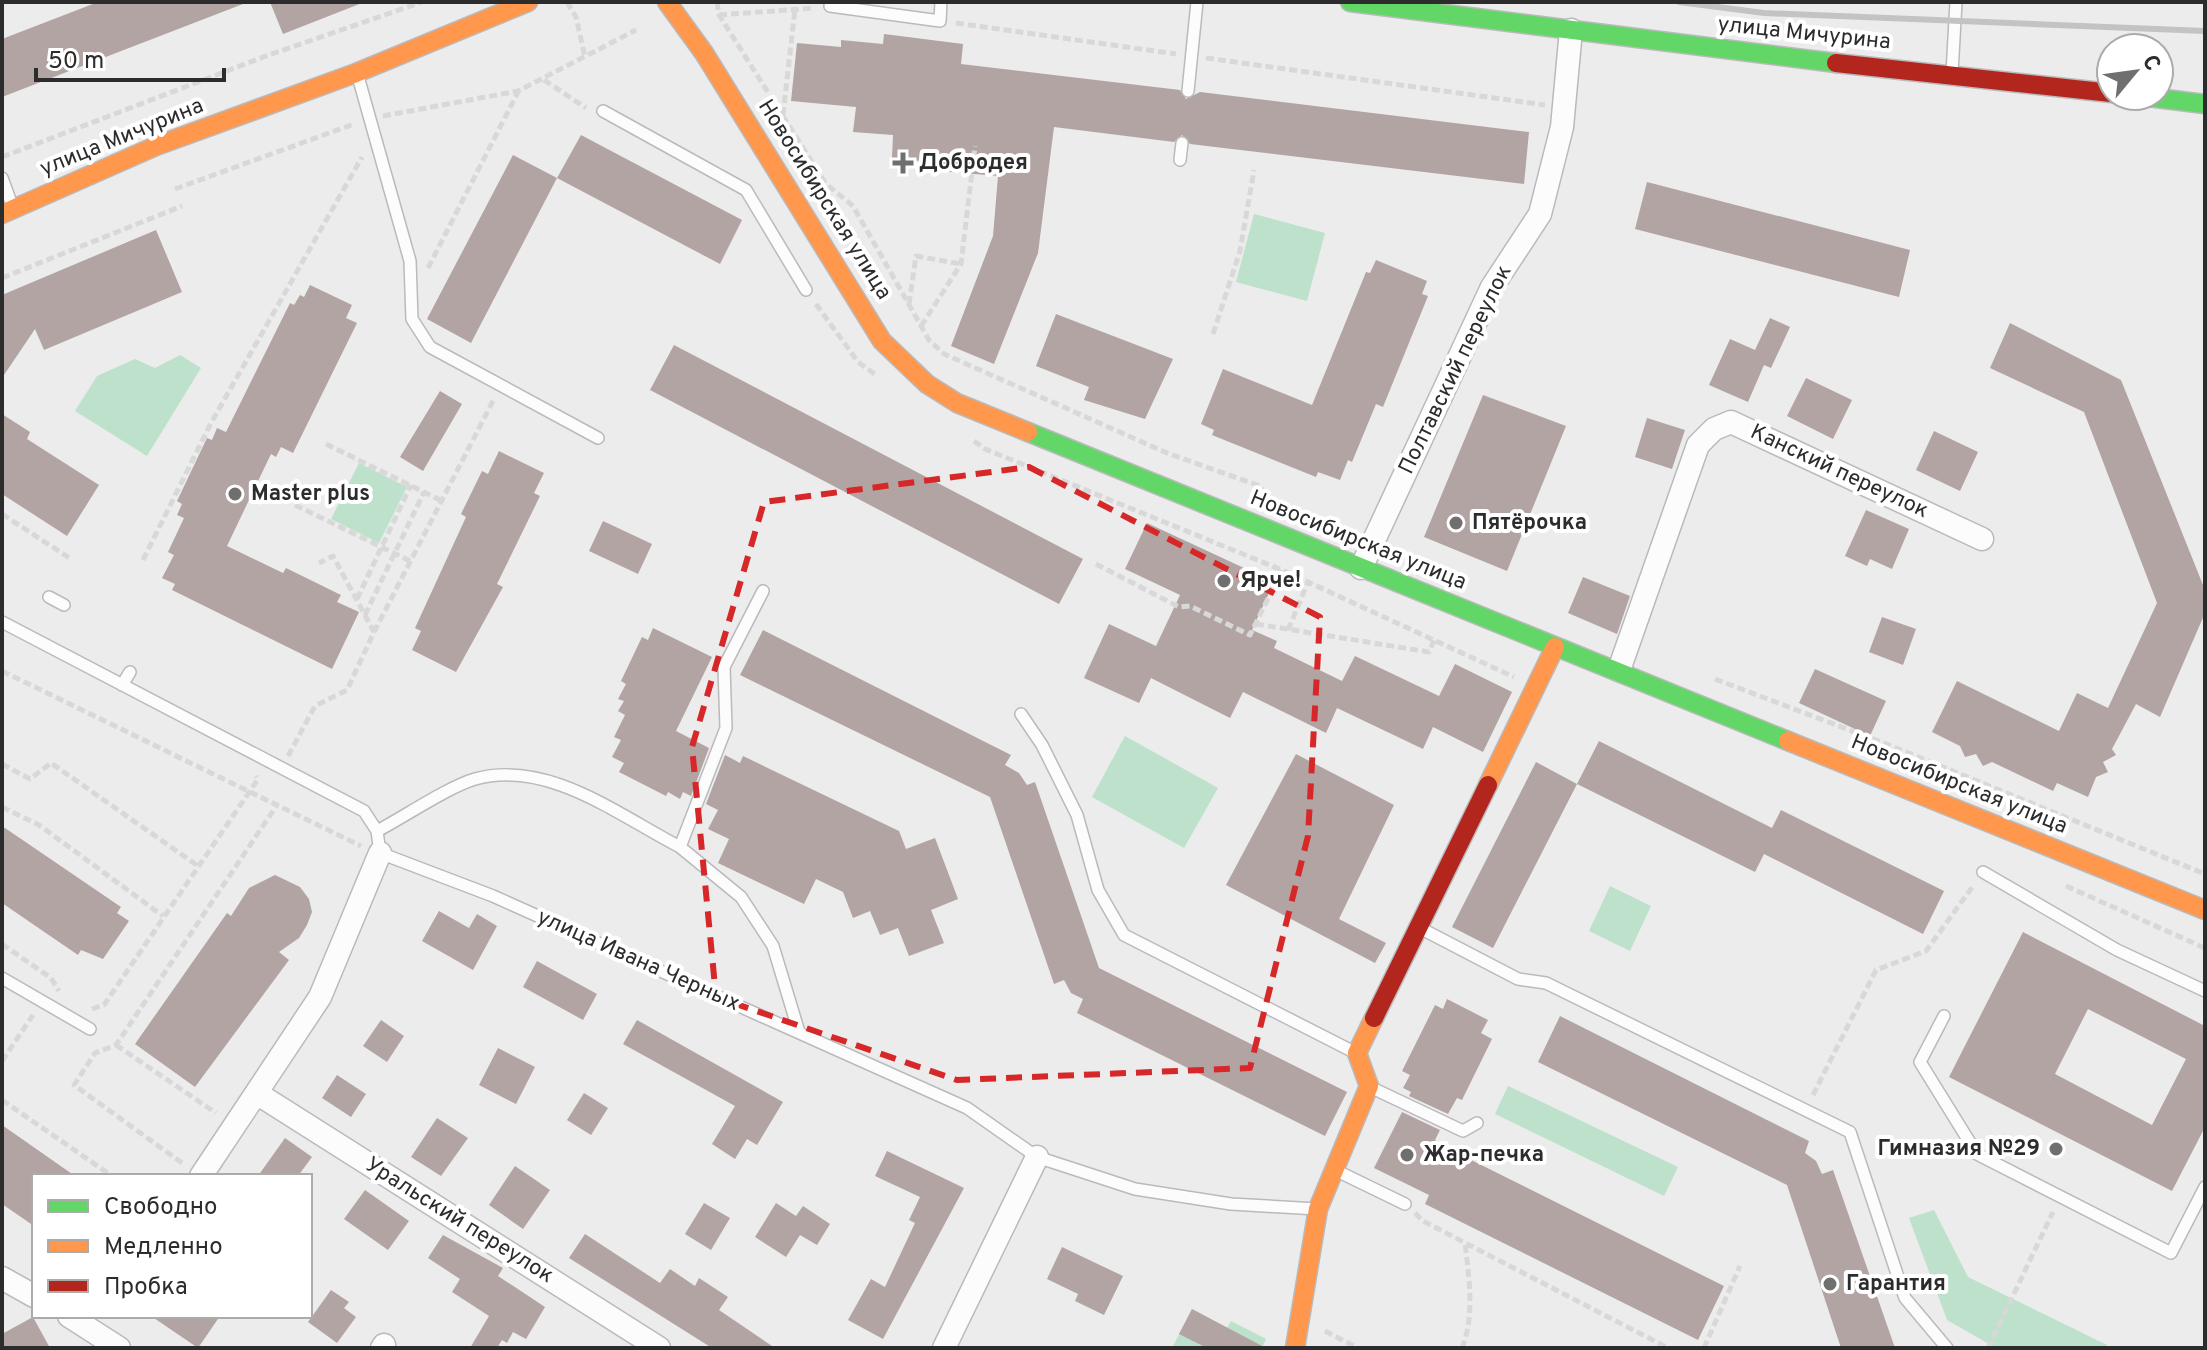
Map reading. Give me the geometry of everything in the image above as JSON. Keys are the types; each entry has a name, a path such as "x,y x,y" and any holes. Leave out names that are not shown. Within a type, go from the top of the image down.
{"street":[{"name":"улица Мичурина","path":"7,212 156,146 356,73 528,2"},
{"name":"Новосибирская улица","path":"667,2 728,91 882,341 927,384 990,419 1619,670 2205,910"},
{"name":"улица Мичурина","path":"1350,2 2095,91"},
{"name":"Полтавский переулок","path":"1361,568 1492,287 1540,214 1564,107 1571,30"},
{"path":"2175,100 2205,104"},
{"name":"Канский переулок","path":"1619,670 1698,445 1714,429 1731,422 1982,539"},
{"path":"1295,1348 1318,1209 1369,1086 1357,1053 1555,647"},
{"path":"195,1172 258,1094 320,997 379,842"},
{"name":"Уральский переулок","path":"258,1094 659,1348"},
{"path":"944,1348 1037,1157"},
{"path":"2,1278 32,1295"},
{"path":"78,1318 99,1323 119,1348"}],"lane":[{"path":"830,6 940,21 941,2"},
{"path":"1188,91 1197,2"},
{"path":"1952,73 1956,2"},
{"path":"356,73 410,261 412,319 430,347 598,438"},
{"path":"603,111 746,190 806,290"},
{"path":"1180,160 1182,143"},
{"path":"2,178 7,212"},
{"path":"680,847 726,728 724,667 763,591"},
{"path":"49,597 64,605"},
{"name":"улица Ивана Черных","path":"2,622 364,811 379,842 967,1108 1037,1157 1135,1189 1231,1204 1318,1209"},
{"path":"122,685 130,672"},
{"path":"1021,714 1042,745 1077,815 1098,890 1124,935 1166,959 1357,1053"},
{"path":"379,842 474,779 513,775 553,780 680,847 741,897 773,946 799,1032"},
{"path":"1983,872 2117,950 2205,991"},
{"path":"1420,928 1518,979 1546,983 1850,1132 1905,1298 1947,1348"},
{"path":"2,978 90,1029"},
{"path":"1944,1016 1920,1062 1977,1154 2171,1253 2205,1187"},
{"path":"1369,1086 1463,1131 1477,1123"},
{"path":"1335,1170 1405,1204"}],"path":[{"path":"2,157 266,56 422,2"},
{"path":"567,2 576,17 585,58"},
{"path":"717,2 719,15 826,184 853,206 929,340 944,354 1167,453 1260,486 1271,502 1286,508"},
{"path":"719,15 830,6"},
{"path":"783,116 795,9"},
{"path":"940,21 1564,107"},
{"path":"175,189 369,118 518,91 636,30"},
{"path":"544,80 589,110 603,111"},
{"path":"412,301 518,91"},
{"path":"143,560 211,423 374,136"},
{"path":"921,326 961,264 975,146"},
{"path":"1213,334 1240,251 1254,170"},
{"path":"2,278 182,206"},
{"path":"909,305 916,256 961,264"},
{"path":"282,767 315,706 347,690 440,500 502,386"},
{"path":"326,444 440,500"},
{"path":"357,600 411,485"},
{"path":"365,615 424,492"},
{"path":"295,505 410,561"},
{"path":"2,514 71,559"},
{"path":"319,563 333,556 374,632"},
{"path":"1096,564 1179,607 1190,606 1250,635 1282,570"},
{"path":"1288,630 1308,582"},
{"path":"1256,624 1429,652 1434,640"},
{"path":"2,671 277,805 379,842"},
{"path":"1700,673 1889,745 2205,874"},
{"path":"2,764 30,779 51,763 198,866"},
{"path":"82,1004 93,1009 104,1005 258,779 254,772"},
{"path":"195,1172 74,1085 95,1053 116,1045 277,805"},
{"path":"2,807 39,825 163,916"},
{"path":"1805,1110 1876,970 1926,951 1983,872"},
{"path":"2063,884 2205,948"},
{"path":"2,944 51,978 60,992 71,998"},
{"path":"2,1061 43,1000"},
{"path":"116,1045 224,1118"},
{"path":"2,1100 109,1174"},
{"path":"1988,1348 2060,1196"},
{"path":"1405,1204 1423,1221 1668,1348"},
{"path":"1462,1348 1467,1336 1470,1287 1465,1243"},
{"path":"1704,1348 1740,1266"},
{"path":"1300,1317 1358,1348"}],"highlighted area":[{"path":"1029,467 1320,617 1308,836 1250,1068 957,1080 716,997 692,747 764,502"}],"green space":[{"path":"1254,214 1325,233 1307,301 1236,282"},
{"path":"180,355 201,368 147,456 75,411 97,376 135,359 155,368"},
{"path":"359,463 407,487 379,543 331,519"},
{"path":"1125,736 1218,788 1184,848 1092,797"},
{"path":"1610,886 1651,906 1630,951 1589,931"},
{"path":"1508,1086 1678,1167 1664,1196 1495,1114"},
{"path":"1934,1210 1968,1277 2107,1345 2106,1348 1996,1348 1947,1320 1909,1218"},
{"path":"1192,1309 1227,1328 1231,1321 1266,1339 1262,1348 1172,1348"}],"building":[{"path":"98,2 243,4 2,97 2,39"},
{"path":"270,2 362,2 362,3 283,34"},
{"path":"884,34 963,44 961,64 1180,90 1186,99 1200,92 1529,132 1524,184 1190,144 1182,135 1174,142 1054,127 1038,253 994,364 951,346 993,236 998,176 939,171 940,163 892,158 893,135 853,132 856,107 791,101 797,43 841,47 841,40 883,44"},
{"path":"581,135 742,220 720,264 557,178"},
{"path":"513,155 557,178 471,343 427,319"},
{"path":"1647,182 1910,250 1899,297 1635,229"},
{"path":"156,230 182,292 44,350 35,329 2,378 2,295"},
{"path":"1376,260 1427,281 1422,294 1428,296 1383,407 1376,404 1352,462 1348,460 1340,480 1318,472 1316,477 1212,435 1214,430 1201,424 1223,369 1312,405 1366,272 1370,273"},
{"path":"310,285 352,305 346,318 357,323 293,453 281,447 276,457 271,454 227,546 283,573 286,568 341,595 337,602 359,612 332,669 172,590 175,584 162,578 174,555 168,552 184,518 177,515 182,504 177,501 207,438 212,440 217,428 226,432 290,303 294,305 300,295 304,297"},
{"path":"1056,314 1173,359 1145,419 1084,400 1089,387 1036,366"},
{"path":"1770,318 1790,327 1771,368 1764,365 1748,402 1709,385 1730,339 1755,350"},
{"path":"2010,323 2121,380 2205,590 2205,613 2160,717 2136,704 2112,749 2116,755 2103,762 2108,772 2096,777 2088,797 2057,783 2053,791 1992,762 1983,766 1976,754 1965,757 1960,746 1932,732 1957,681 2059,731 2077,693 2108,708 2157,603 2084,412 1990,368"},
{"path":"674,345 1083,559 1059,604 650,390"},
{"path":"1806,378 1852,400 1833,439 1787,416"},
{"path":"440,391 462,404 423,471 400,457"},
{"path":"1483,395 1566,426 1507,571 1424,537"},
{"path":"2,414 30,432 27,439 99,485 67,536 2,494"},
{"path":"1647,418 1685,430 1672,469 1635,457"},
{"path":"1934,431 1978,452 1960,491 1916,470"},
{"path":"499,451 544,473 534,493 540,496 497,584 503,587 456,672 412,650 421,631 415,628 466,517 461,514 482,471 488,474"},
{"path":"1866,510 1909,529 1892,569 1870,559 1867,566 1845,556"},
{"path":"603,521 652,544 638,574 589,551"},
{"path":"1147,523 1274,582 1252,630 1277,641 1274,648 1342,681 1355,656 1439,696 1455,664 1512,692 1483,752 1433,727 1423,749 1337,708 1326,733 1243,692 1230,718 1151,678 1139,703 1084,678 1109,624 1156,646 1180,595 1125,569"},
{"path":"1583,577 1630,596 1617,634 1568,613"},
{"path":"1882,617 1916,629 1903,665 1869,652"},
{"path":"653,628 712,657 676,731 709,748 691,796 683,792 680,799 668,792 666,796 619,772 624,763 612,757 621,740 614,737 625,715 618,711 624,701 618,699 626,684 621,681 642,637 648,640"},
{"path":"763,630 1011,755 1005,765 1019,773 1027,785 1035,782 1099,968 1347,1092 1325,1136 1077,1013 1083,999 1071,993 1064,980 1054,984 990,797 740,675"},
{"path":"1815,669 1886,701 1870,736 1799,703"},
{"path":"1599,741 1772,828 1781,810 1944,891 1923,934 1764,854 1755,872 1577,784"},
{"path":"1296,754 1394,805 1339,919 1386,943 1375,963 1226,885"},
{"path":"725,755 740,763 743,756 899,831 906,849 935,838 958,899 931,910 944,943 909,956 898,928 880,935 870,911 853,918 843,892 816,879 804,904 718,863 729,839 708,829 718,810 706,804"},
{"path":"1536,762 1577,784 1493,948 1452,927"},
{"path":"2,826 121,907 117,913 129,921 103,959 81,950 78,955 2,903"},
{"path":"275,875 300,887 309,899 312,912 299,938 279,952 289,960 195,1087 135,1044 227,913 231,916 249,888"},
{"path":"439,911 469,928 477,914 497,926 473,970 422,941"},
{"path":"2023,932 2203,1025 2205,1022 2205,1127 2172,1191 1949,1077","holes":["2088,1009 2186,1059 2152,1125 2055,1074"]},
{"path":"537,961 597,994 583,1020 523,987"},
{"path":"1447,999 1488,1020 1481,1033 1492,1039 1462,1100 1457,1098 1448,1114 1409,1096 1411,1092 1403,1088 1410,1075 1402,1071 1435,1005 1443,1009"},
{"path":"1560,1016 1809,1141 1805,1153 1816,1161 1822,1174 1833,1170 1895,1348 1841,1348 1787,1185 1538,1062"},
{"path":"381,1020 404,1036 387,1062 363,1046"},
{"path":"637,1020 783,1102 757,1145 747,1139 735,1159 712,1144 735,1106 623,1044"},
{"path":"498,1048 535,1067 516,1104 479,1085"},
{"path":"337,1075 366,1094 351,1117 322,1098"},
{"path":"584,1093 608,1108 591,1135 567,1120"},
{"path":"1402,1112 1440,1130 1435,1140 1439,1144 1724,1286 1698,1340 1425,1204 1429,1195 1374,1168"},
{"path":"437,1118 468,1138 441,1176 411,1157"},
{"path":"2,1125 72,1174 32,1174 32,1225 2,1204"},
{"path":"285,1138 312,1157 299,1174 259,1174"},
{"path":"887,1151 964,1188 883,1339 848,1320 871,1279 885,1287 915,1223 909,1220 920,1197 875,1176"},
{"path":"515,1166 550,1190 523,1229 489,1205"},
{"path":"365,1190 409,1221 388,1250 344,1219"},
{"path":"704,1203 730,1218 711,1250 685,1234"},
{"path":"776,1203 796,1216 803,1206 830,1224 817,1245 800,1235 786,1257 755,1237"},
{"path":"585,1234 660,1283 670,1269 695,1286 699,1278 728,1297 719,1310 775,1348 712,1348 569,1258"},
{"path":"443,1235 503,1268 498,1276 545,1307 526,1339 513,1332 507,1343 502,1340 497,1348 470,1348 489,1316 452,1292 460,1279 428,1258"},
{"path":"1062,1247 1123,1276 1104,1315 1075,1301 1078,1294 1047,1279"},
{"path":"331,1290 349,1302 344,1308 356,1317 337,1343 308,1322"},
{"path":"1192,1309 1266,1348 1207,1348 1179,1334"},
{"path":"32,1318 50,1348 2,1348 2,1334"},
{"path":"154,1318 219,1318 198,1348"}],"railway":[{"path":"1679,2 1764,13 2205,31"}],"traffic: fast":[{"path":"1350,2 1836,63"},
{"path":"2175,100 2205,104"},
{"path":"1028,432 1788,741"}],"traffic: slow":[{"path":"2,214 156,146 356,73 528,2"},
{"path":"667,2 704,53 882,341 927,384 957,403 1028,432"},
{"path":"1488,785 1555,647"},
{"path":"1788,741 2205,910"},
{"path":"1295,1348 1318,1209 1369,1086 1357,1053 1374,1018"}],"traffic: jam":[{"path":"1836,63 2095,91"},
{"path":"1374,1018 1488,785"}],"place":[{"name":"Добродея","path":"903,163"},
{"name":"Master plus","path":"235,494"},
{"name":"Пятёрочка","path":"1456,523"},
{"name":"Ярче!","path":"1224,581"},
{"name":"Гимназия №29","path":"2056,1149"},
{"name":"Жар-печка","path":"1407,1155"},
{"name":"Гарантия","path":"1830,1284"}]}
